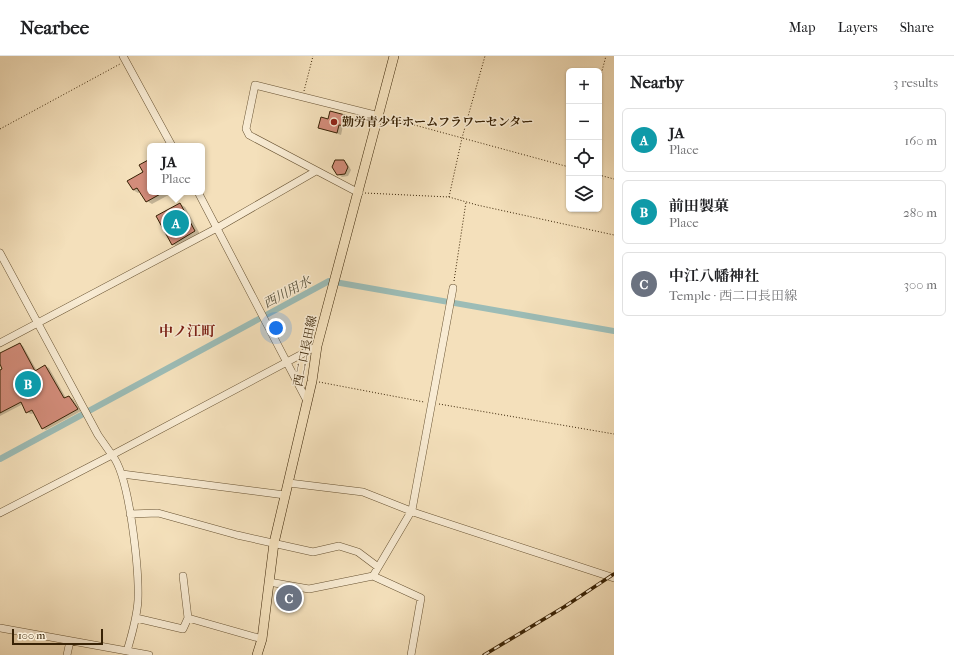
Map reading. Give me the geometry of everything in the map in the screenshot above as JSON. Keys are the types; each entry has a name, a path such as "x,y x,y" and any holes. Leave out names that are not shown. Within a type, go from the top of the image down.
{"main road":[{"name":"西二口長田線","path":"257,655 262,639 274,543 312,381 317,346 359,193 394,56"}],"street":[{"path":"124,58 170,143"},
{"path":"359,193 249,135 246,129 255,84 379,116"},
{"path":"0,343 217,228 316,171"},
{"path":"200,195 256,308 307,401"},
{"path":"0,253 98,435 117,461 122,474 130,514 138,599 136,618 127,651"},
{"path":"373,576 411,515 430,403 453,288"},
{"path":"0,513 317,346"},
{"path":"122,474 285,495"},
{"path":"289,483 363,492 614,578"},
{"path":"130,514 158,513 313,552 339,546 358,552 378,567"},
{"path":"136,618 183,629 188,618 183,576"},
{"path":"269,582 309,589 373,576 422,598 411,655"},
{"path":"188,618 262,639"},
{"path":"0,628 149,655"},
{"path":"67,655 70,641"}],"path":[{"path":"302,96 313,56"},
{"path":"449,197 462,138 485,56"},
{"path":"602,71 606,56"},
{"path":"0,129 124,58"},
{"path":"379,116 566,166"},
{"path":"602,176 614,179"},
{"path":"359,193 449,197 614,235"},
{"path":"453,288 466,202"},
{"path":"312,381 430,403 614,434"}],"building":[{"name":"勤労青少年ホームフラワーセンター","path":"330,111 349,116 346,126 339,125 337,133 318,128 321,117 328,119"},
{"path":"335,160 344,160 348,167 345,174 337,175 332,167"},
{"path":"147,161 147,195 159,195 146,202 137,188 133,190 127,181 143,172 139,165"},
{"path":"180,203 195,231 172,245 156,216"},
{"path":"20,343 35,371 45,365 64,398 69,396 78,409 42,429 32,410 26,413 21,402 0,413 0,370 2,369 0,364 0,353"},
{"path":"286,592 299,600 297,604 283,600 284,599 278,596 280,593 285,594"}],"waterway":[{"name":"西川用水","path":"0,459 329,281 614,331"}],"railway":[{"path":"484,655 564,607 614,574"}],"place":[{"name":"勤労青少年ホームフラワーセンター","path":"334,122"},
{"name":"JA","path":"176,223"},
{"name":"前田製菓","path":"28,384"},
{"name":"中江八幡神社","path":"289,598"}],"district":[{"name":"中ノ江町","path":"187,331"}]}
